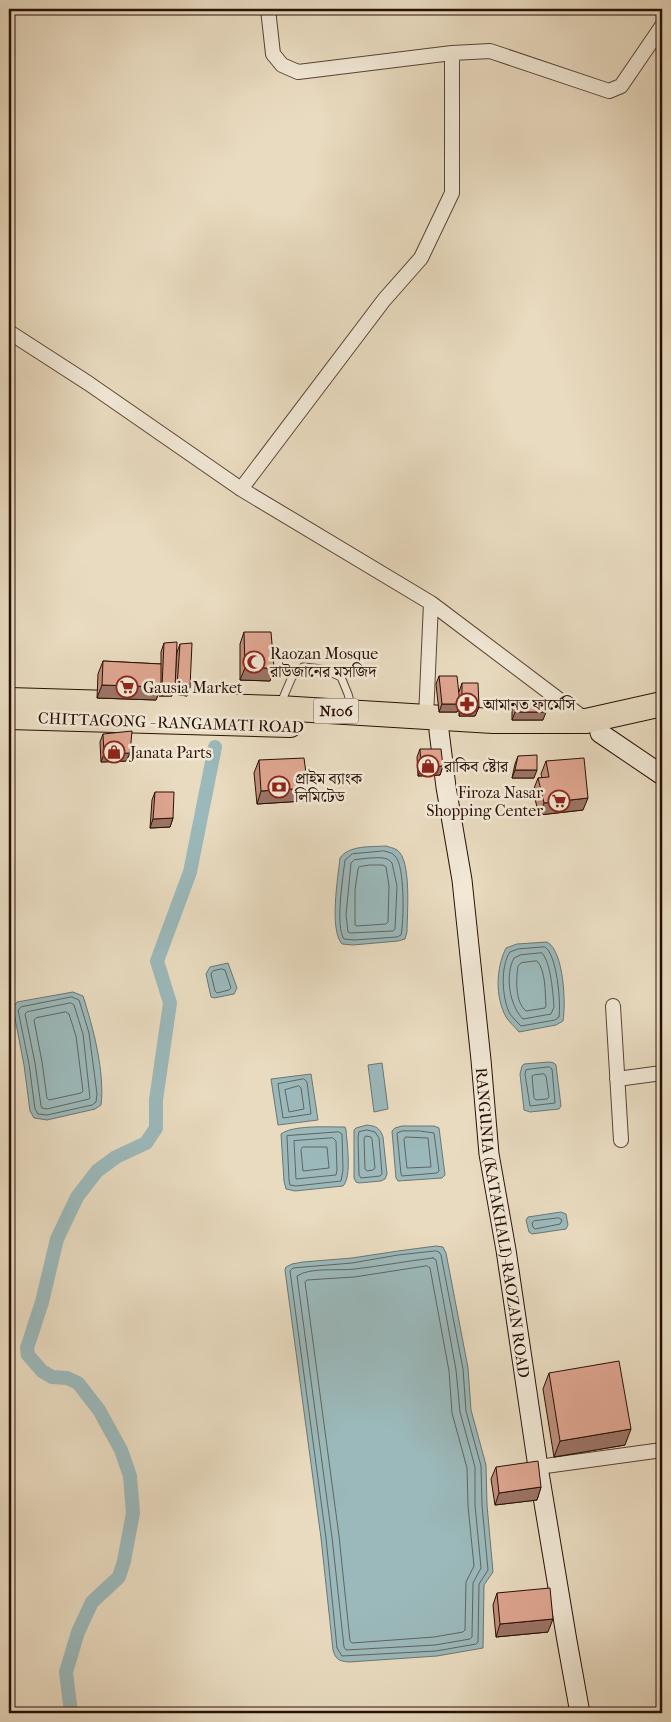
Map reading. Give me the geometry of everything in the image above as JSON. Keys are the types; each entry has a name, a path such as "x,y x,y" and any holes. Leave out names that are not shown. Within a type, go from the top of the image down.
{"highway":[{"name":"CHITTAGONG - RANGAMATI ROAD","path":"9,700 352,712 433,724"},
{"name":"CHITTAGONG - RANGAMATI ROAD","path":"593,727 662,704"},
{"name":"CHITTAGONG - RANGAMATI ROAD","path":"9,717 276,725 433,724 493,721 593,727 662,720"}],"main road":[{"name":"RANGUNIA (KATAKHALI)-RAOZAN ROAD","path":"433,724 462,880 482,1060 489,1154 506,1250 566,1641 580,1713"},
{"path":"593,727 662,775"}],"street":[{"path":"268,9 273,54 282,65 298,72 452,52 490,52 609,91 621,86 662,26"},
{"path":"241,489 384,300 421,258 452,193 452,52"},
{"path":"9,332 88,382 241,489 431,604 593,727"},
{"path":"431,604 433,724"},
{"path":"613,1006 621,1140"},
{"path":"617,1079 662,1073"},
{"path":"538,1467 662,1450"}],"lane":[{"path":"279,708 292,677 303,667 323,669 341,677 348,694 352,712"}],"water":[{"path":"386,846 397,850 402,856 405,865 408,901 405,939 353,945 342,944 338,937 335,915 340,858 355,849"},
{"path":"547,942 553,947 560,966 564,991 563,1021 556,1025 519,1032 506,1017 502,1009 498,982 500,964 506,948 517,944"},
{"path":"228,963 237,988 234,994 211,997 206,974 210,967"},
{"path":"73,992 83,996 91,1021 100,1064 101,1105 95,1109 47,1120 34,1118 30,1111 24,1065 13,1008 17,1002"},
{"path":"549,1062 556,1065 561,1106 559,1109 530,1112 524,1110 520,1074 522,1066 524,1064"},
{"path":"382,1063 388,1109 374,1112 368,1065"},
{"path":"311,1074 318,1120 278,1125 271,1079"},
{"path":"367,1125 377,1128 382,1134 387,1174 385,1179 381,1181 359,1183 354,1178 354,1130"},
{"path":"402,1126 434,1126 439,1128 445,1175 442,1178 398,1181 396,1178 392,1131"},
{"path":"345,1127 348,1160 346,1182 343,1186 295,1191 286,1189 281,1134 301,1128"},
{"path":"561,1212 566,1214 568,1225 566,1229 532,1234 529,1232 526,1220 528,1217"},
{"path":"436,1246 443,1247 446,1253 468,1368 471,1410 486,1465 487,1505 493,1572 484,1585 483,1648 437,1656 343,1661 335,1656 333,1650 321,1538 285,1270 286,1267 292,1264 303,1262 352,1258"}],"building":[{"path":"244,632 271,632 274,668 245,668"},
{"path":"177,642 175,688 162,687 164,643"},
{"path":"192,643 190,687 177,686 180,644"},
{"path":"103,661 161,664 161,687 102,685"},
{"path":"439,676 457,676 460,704 442,704"},
{"path":"462,683 478,683 479,707 462,708"},
{"path":"515,699 547,701 546,712 515,712"},
{"path":"132,731 130,753 104,754 103,734"},
{"path":"420,749 441,749 443,766 421,768"},
{"path":"537,755 537,770 515,770 518,756"},
{"path":"304,758 308,788 261,791 259,760"},
{"name":"Firoza Nasar Shopping Center","path":"584,758 588,798 544,803 538,778 549,777 546,761"},
{"path":"155,792 174,792 173,818 153,819"},
{"path":"619,1361 631,1429 560,1441 549,1373"},
{"path":"538,1461 541,1487 499,1493 496,1467"},
{"path":"550,1588 553,1619 500,1624 497,1593"}],"waterway":[{"path":"71,1713 66,1672 78,1632 92,1602 119,1577 133,1513 130,1476 121,1450 99,1410 78,1383 67,1378 52,1377 42,1371 28,1355 27,1348 42,1302 57,1239 77,1197 97,1171 116,1157 146,1143 156,1128 156,1100 170,1003 157,961 190,872 215,747"}],"place":[{"name":"Raozan Mosque রাউজানের মসজিদ","path":"254,662"},
{"name":"Gausia Market","path":"127,687"},
{"name":"আমানত ফার্মেসি","path":"467,704"},
{"name":"Janata Parts","path":"114,752"},
{"name":"রাকিব ষ্টোর","path":"428,766"},
{"name":"প্রাইম ব্যাংক লিমিটেড","path":"279,787"},
{"name":"Firoza Nasar Shopping Center","path":"559,801"}]}
